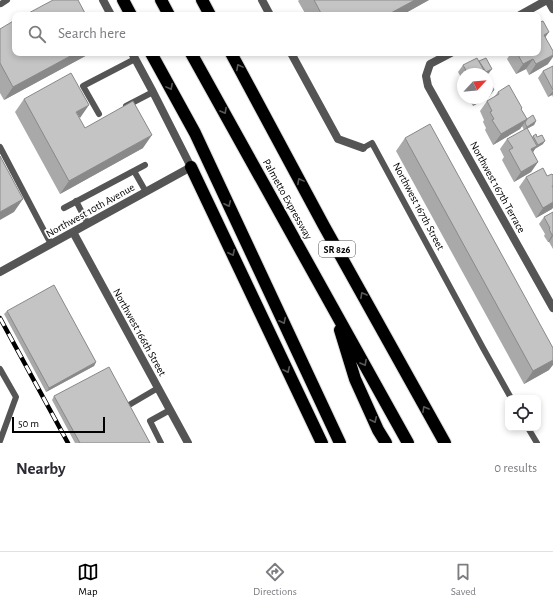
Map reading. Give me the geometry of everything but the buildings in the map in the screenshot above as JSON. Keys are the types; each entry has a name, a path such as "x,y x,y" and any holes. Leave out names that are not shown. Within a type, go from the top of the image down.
{"highway":[{"path":"123,0 129,12"},
{"path":"161,0 167,12"},
{"path":"202,0 208,12"},
{"path":"212,0 216,12"},
{"path":"154,56 195,133 340,443"},
{"name":"Palmetto Expressway","path":"193,56 408,443"},
{"name":"Palmetto Expressway","path":"233,56 324,226 445,443"},
{"path":"191,167 322,443"},
{"path":"332,304 355,379 378,430 386,443"}],"street":[{"path":"103,0 109,12"},
{"path":"262,0 268,12"},
{"path":"526,12 548,0 553,9"},
{"path":"134,56 191,167"},
{"name":"Northwest 167th Street","path":"293,56 338,140 363,148"},
{"name":"Northwest 167th Terrace","path":"445,56 430,64 426,76 428,86 553,308"},
{"name":"Northwest 10th Avenue","path":"0,272 191,167"},
{"name":"Northwest 166th Street","path":"73,232 188,443"}],"lane":[{"path":"1,4 7,0"},
{"path":"99,114 84,86 134,56"},
{"path":"126,106 153,92"},
{"name":"Northwest 167th Street","path":"363,148 372,143 509,395"},
{"path":"0,147 51,244"},
{"path":"64,208 145,165"},
{"path":"134,171 146,192"},
{"path":"76,201 88,224"},
{"path":"0,369 16,397 0,441"},
{"path":"129,405 158,388"},
{"path":"161,443 150,421 170,410"},
{"path":"530,431 537,443"}],"railway":[{"path":"0,318 68,443"}]}
